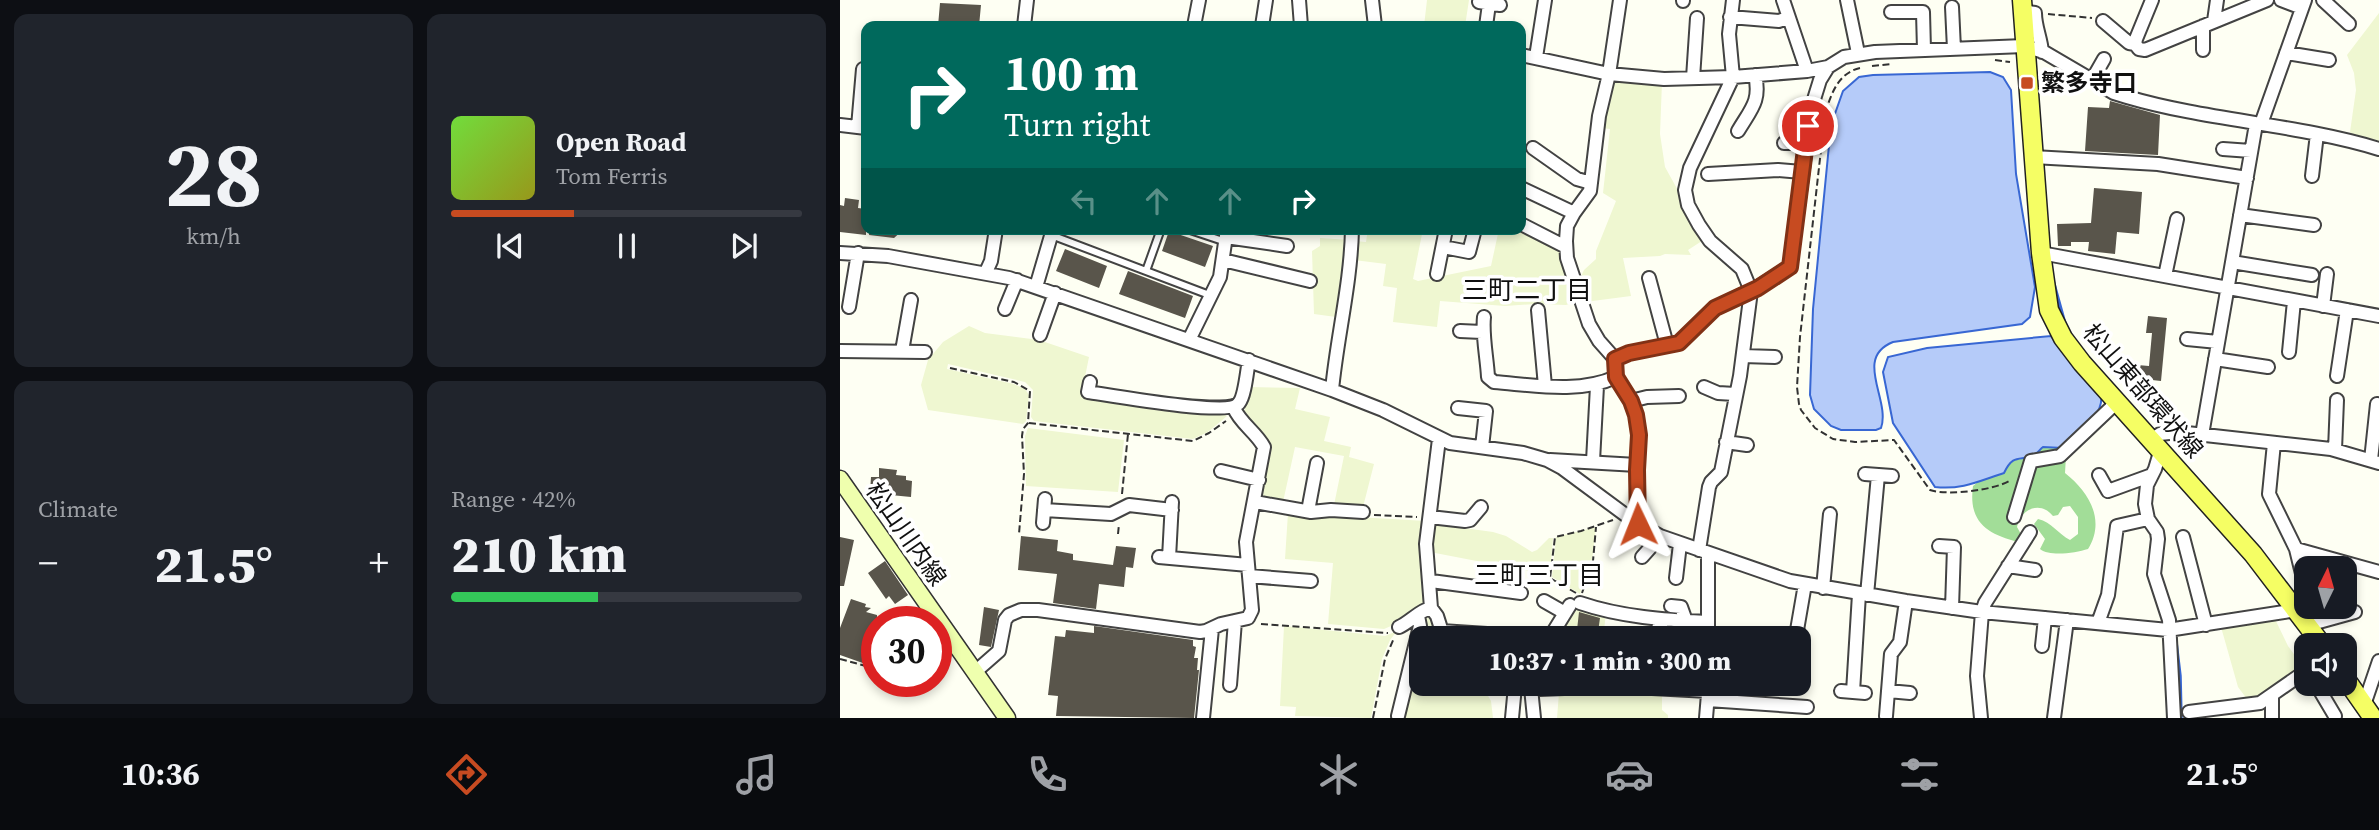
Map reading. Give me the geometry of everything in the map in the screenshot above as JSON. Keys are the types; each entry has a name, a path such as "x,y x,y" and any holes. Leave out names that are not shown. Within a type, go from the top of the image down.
{"main road":[{"name":"松山東部環状線","path":"2026,8 2024,46 2041,253 2046,294 2054,325 2082,363 2294,602"},
{"name":"松山川内線","path":"840,479 1007,718"},
{"path":"2357,695 2368,711"}],"street":[{"path":"1025,21 1027,0"},
{"path":"1196,21 1199,0"},
{"path":"1263,21 1266,0"},
{"path":"1298,0 1300,21"},
{"path":"1372,0 1375,21"},
{"path":"1536,57 1545,0"},
{"path":"1620,0 1609,74 1599,116 1590,191 1567,226 1566,247 1567,258 1590,324 1599,341 1615,359 1616,377 1631,401 1639,435 1638,524"},
{"path":"1708,626 1703,552 1709,487 1721,472 1743,356 1751,291 1742,270 1710,241 1684,197 1690,168 1733,77 1729,53 1732,0"},
{"path":"1783,0 1807,71"},
{"path":"1847,0 1858,53"},
{"path":"2135,44 2152,0"},
{"path":"2203,50 2217,0"},
{"path":"2103,20 2129,43 2145,50 2249,3 2267,0"},
{"path":"2202,435 2251,151 2304,4 2281,0"},
{"path":"2323,0 2349,24"},
{"path":"1487,21 1490,4"},
{"path":"1952,7 1954,49"},
{"path":"2026,8 2041,40 2042,51"},
{"path":"1891,12 1923,12 1924,50"},
{"path":"1730,17 1779,21 1787,18"},
{"path":"1693,78 1697,18"},
{"path":"1526,56 1609,74 1664,79 1807,71 1828,67 1844,57 1858,53 2024,46 2042,51 2114,93 2379,149"},
{"path":"2286,53 2329,60"},
{"path":"2092,80 2104,59"},
{"path":"1615,359 1629,353 1679,343 1715,308 1751,291 1790,267 1811,109 1828,67"},
{"path":"1738,131 1757,98 1759,91 1755,75"},
{"path":"840,125 861,128"},
{"path":"2312,176 2318,134"},
{"path":"1784,143 1806,143"},
{"path":"1533,148 1577,179 1591,183"},
{"path":"2222,149 2251,151"},
{"path":"2033,157 2158,164 2247,178"},
{"path":"1708,174 1778,170 1802,172"},
{"path":"1526,190 1574,213"},
{"path":"2240,215 2314,225"},
{"path":"2165,276 2176,219"},
{"path":"1526,227 1566,247"},
{"path":"986,272 991,261 995,235"},
{"path":"1036,286 1051,235"},
{"path":"1332,390 1336,345 1347,291 1352,235"},
{"path":"1437,274 1445,235"},
{"path":"1443,247 1469,252 1473,235"},
{"path":"1189,340 1220,277 1227,236 1287,246"},
{"path":"840,253 986,272 1017,280 1332,390 1383,410 1439,439 1523,453 1548,460 1638,524 1652,531 1703,552 1805,584 1982,612 2168,630 2294,616"},
{"path":"2041,253 2379,316"},
{"path":"850,308 858,254"},
{"path":"1223,260 1310,281"},
{"path":"2232,262 2306,270"},
{"path":"2323,306 2327,274"},
{"path":"1005,309 1017,280"},
{"path":"1656,284 1667,345"},
{"path":"1040,335 1055,293"},
{"path":"902,351 911,300"},
{"path":"2289,352 2294,300"},
{"path":"1538,310 1545,386"},
{"path":"2337,376 2347,310"},
{"path":"1485,317 1482,332 1486,339 1488,377 1494,382 1517,390 1545,386 1597,386 1616,377"},
{"path":"1460,331 1482,332"},
{"path":"2187,339 2218,342"},
{"path":"840,351 925,352"},
{"path":"1743,356 1775,357"},
{"path":"2215,359 2269,367"},
{"path":"1235,411 1240,403 1249,360"},
{"path":"975,672 999,651 1005,620 1009,615 1021,610 1200,632 1242,620 1252,610 1247,534 1264,447 1260,439 1235,411 1088,392 1090,382"},
{"path":"1592,461 1597,386"},
{"path":"1704,387 1718,393 1735,394"},
{"path":"1631,401 1647,397 1679,396"},
{"path":"2335,450 2337,400"},
{"path":"2014,517 2031,461 2060,456 2118,402"},
{"path":"2174,718 2169,620 2154,574 2157,533 2148,519 2145,495 2152,475 2156,444 2168,433 2202,435 2335,450 2375,461 2377,404"},
{"path":"1458,408 1486,411 1482,447"},
{"path":"1439,439 1426,551 1432,608 1440,626"},
{"path":"1727,442 1746,445"},
{"path":"2274,443 2269,494 2298,556"},
{"path":"1548,460 1637,465"},
{"path":"1308,511 1317,463"},
{"path":"1221,471 1259,480"},
{"path":"1853,692 1871,475 1892,476"},
{"path":"2099,475 2108,491 2152,475"},
{"path":"1255,502 1308,511 1363,512"},
{"path":"1044,511 1111,514 1129,506 1172,506 1164,558 1311,581"},
{"path":"1430,517 1471,520 1481,507"},
{"path":"1824,588 1830,514"},
{"path":"2098,623 2108,596 2113,525 2148,519"},
{"path":"1642,557 1650,548 1652,531"},
{"path":"1982,718 1977,676 1984,603 2030,532"},
{"path":"2183,537 2206,625"},
{"path":"1676,578 1680,544"},
{"path":"1939,546 1954,547 1952,608"},
{"path":"2296,549 2379,572"},
{"path":"2008,566 2035,570"},
{"path":"1431,581 1521,593"},
{"path":"1798,626 1805,584"},
{"path":"1544,601 1664,620 1708,622"},
{"path":"1886,716 1891,654 1900,642 1906,601"},
{"path":"1671,606 1681,607 1686,621"},
{"path":"1558,626 1572,607"},
{"path":"1399,627 1423,610 1432,608"},
{"path":"1398,716 1420,625 1418,616"},
{"path":"2042,646 2045,618"},
{"path":"1230,685 1242,620"},
{"path":"1660,626 1664,620"},
{"path":"2058,718 2067,620"},
{"path":"1203,718 1213,629"},
{"path":"2368,711 2379,661"},
{"path":"2189,712 2232,712 2272,695 2294,679"},
{"path":"1888,691 1910,693"},
{"path":"2272,695 2272,718"},
{"path":"1513,718 1514,696"},
{"path":"1532,696 1534,718"},
{"path":"1706,718 1708,696"},
{"path":"1734,696 1807,707"},
{"path":"2323,696 2335,716"}],"lane":[{"path":"1059,235 1212,296"},
{"path":"1146,271 1159,235"}],"path":[{"path":"2026,8 2103,20"},
{"path":"1988,60 2004,61"},
{"path":"1894,64 1853,69 1843,77 1831,94 1825,114 1800,337 1797,387 1799,404 1815,428 1833,439 1855,442 1894,440 1926,487 1936,492 2000,486 2015,478"},
{"path":"950,368 1024,386 1032,395 1028,423 1022,436 1024,474 1018,534"},
{"path":"1028,423 1193,441 1209,433 1235,411"},
{"path":"1118,534 1128,435"},
{"path":"1363,512 1370,515 1430,517"},
{"path":"1596,526 1593,561 1581,596 1550,578 1555,537 1612,520"},
{"path":"1242,620 1251,623 1385,634 1393,627 1399,627 1385,659 1373,718"},
{"path":"840,659 861,665"}],"green space":[{"path":"1427,0 1469,0 1466,21 1425,21"},
{"path":"2379,13 2379,144 2354,137 2350,132 2356,90 2354,73 2347,55"},
{"path":"1611,76 1662,82 1660,134 1665,167 1705,239 1688,250 1691,255 1665,254 1623,258 1631,296 1585,302 1578,283 1584,270 1596,259 1596,251 1616,201 1603,193 1610,129 1602,128"},
{"path":"1526,232 1560,249 1574,302 1566,305 1505,306 1440,301 1437,327 1393,322 1397,288 1383,286 1386,264 1354,260 1355,241 1366,242 1367,235 1422,235 1413,279 1418,281 1491,266 1498,235 1526,235"},
{"path":"1320,238 1350,240 1339,315 1336,317 1314,314 1312,251 1320,246"},
{"path":"969,326 985,333 1039,340 1089,357 1082,392 1218,412 1227,416 1208,432 1193,439 1034,421 1031,417 1033,390 1025,382 948,364 947,369 1014,384 1025,389 1029,395 1026,421 1023,424 928,410 921,385 928,360 943,342"},
{"path":"1249,387 1300,388 1295,409 1330,417 1324,441 1351,447 1349,457 1374,464 1363,507 1334,505 1344,456 1295,447 1283,502 1261,498 1270,448 1243,418"},
{"path":"1028,428 1124,440 1118,492 1026,486 1025,436"},
{"path":"2043,447 2063,448 2066,456 2065,473 2081,489 2092,507 2095,528 2088,549 2056,554 2040,549 2045,539 2034,524 2038,519 2070,540 2078,534 2078,517 2070,506 2063,507 2058,515 2053,516 2042,508 2027,511 2022,515 2017,527 2022,536 2018,542 1997,535 1977,517 1972,498 1973,486 1979,481 2004,473 2014,460 2034,455"},
{"path":"1288,513 1426,521 1427,605 1384,629 1328,624 1333,563 1285,559"},
{"path":"1435,524 1493,532 1506,536 1532,552 1549,538 1553,538 1550,575 1430,552"},
{"path":"1596,527 1592,561 1580,594 1552,577 1556,537"},
{"path":"1580,605 1606,613 1604,626 1566,626"},
{"path":"1429,612 1436,626 1424,626"},
{"path":"2274,617 2294,654 2294,674 2250,703 2238,687 2221,627"},
{"path":"1284,626 1385,636 1397,631 1382,659 1371,718 1295,716 1296,707 1280,706"},
{"path":"1409,686 1409,696 1488,696 1493,718 1401,718"},
{"path":"1559,696 1662,696 1662,710 1668,715 1668,718 1557,718"}],"water":[{"path":"1990,72 2003,77 2011,90 2016,174 2035,287 2030,317 2022,324 1893,342 1881,349 1874,369 1883,417 1881,428 1841,430 1831,426 1814,409 1810,395 1813,309 1831,125 1843,91 1859,77 1873,75"},
{"path":"2051,336 2101,394 2099,410 2094,417 2063,448 2043,447 2034,455 2011,462 2004,473 1978,482 1954,487 1935,487 1893,423 1883,372 1888,357 1927,348"}],"building":[{"path":"940,3 981,5 979,21 938,21"},
{"path":"2110,101 2160,115 2158,155 2085,151 2088,107 2109,108"},
{"path":"2094,188 2142,192 2139,234 2117,232 2115,254 2088,251 2089,242 2071,242 2071,246 2058,246 2057,224 2091,223"},
{"path":"845,198 859,200 861,234 840,232 840,205 844,206"},
{"path":"869,235 897,235 894,238"},
{"path":"1168,235 1181,235 1213,246 1205,267 1162,251"},
{"path":"1065,249 1107,266 1099,288 1056,271"},
{"path":"1128,271 1193,296 1185,318 1119,294"},
{"path":"2148,316 2167,318 2161,381 2125,377 2126,364 2149,366 2152,333 2146,333"},
{"path":"879,468 897,470 896,475 906,476 906,480 912,481 911,497 870,493 871,477 879,477"},
{"path":"1021,536 1058,540 1057,551 1073,554 1073,560 1113,565 1116,546 1136,548 1133,568 1126,567 1124,587 1099,584 1096,609 1053,603 1057,574 1018,570"},
{"path":"840,537 854,540 844,586 840,586"},
{"path":"885,561 908,595 895,604 889,596 886,599 868,573"},
{"path":"851,599 866,604 861,606 861,662 840,655 840,628"},
{"path":"984,607 999,610 991,647 979,645"},
{"path":"1579,612 1600,618 1599,626 1577,626"},
{"path":"1094,626 1193,640 1193,646 1196,647 1194,658 1198,658 1199,670 1194,718 1056,716 1058,696 1048,695 1055,636 1065,637 1066,630 1094,633"}],"waterway":[{"path":"2052,277 2065,324"},
{"path":"2176,642 2181,718"}],"place":[{"name":"繁多寺口","path":"2027,83"}],"district":[{"name":"三町二丁目","path":"1527,290"},
{"name":"三町三丁目","path":"1539,575"}],"route":[{"path":"1638,524 1639,435 1631,401 1616,377 1615,359 1629,353 1679,343 1715,308 1758,288 1790,267 1808,126"}]}
